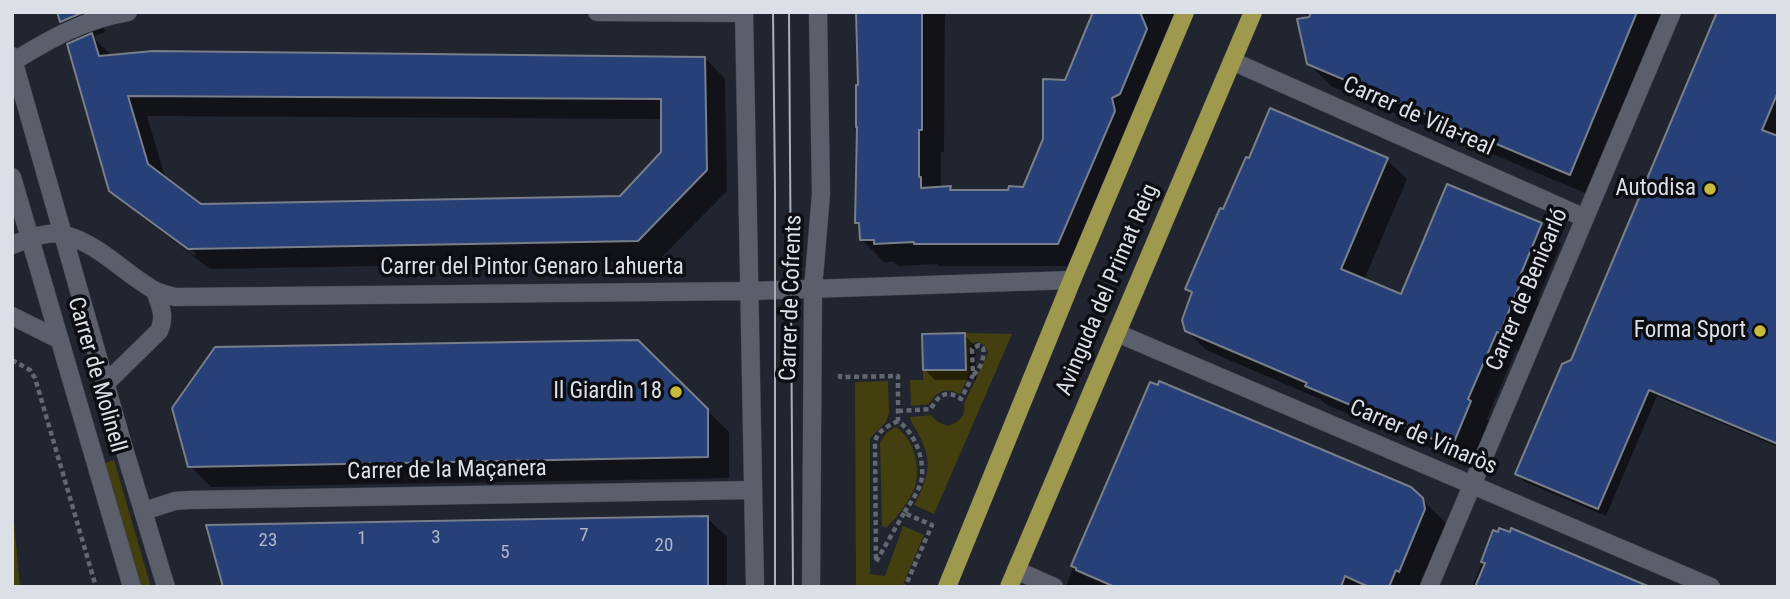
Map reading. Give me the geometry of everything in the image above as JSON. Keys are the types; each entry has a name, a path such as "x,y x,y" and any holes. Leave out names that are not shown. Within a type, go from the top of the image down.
{"main road":[{"name":"Avinguda del Primat Reig","path":"947,587 1185,12"},
{"name":"Avinguda del Primat Reig","path":"1012,578 1253,12"}],"street":[{"path":"597,12 744,13"},
{"name":"Carrer de Cofrents","path":"811,587 813,289 821,194 818,12"},
{"name":"Carrer de Benicarló","path":"1429,587 1672,12"},
{"path":"13,58 78,26 119,13"},
{"name":"Carrer de Cofrents","path":"744,13 755,587"},
{"name":"Carrer de Molinell","path":"13,58 166,587"},
{"name":"Carrer de Vila-real","path":"1232,61 1585,218"},
{"name":"Carrer de Molinell","path":"12,177 132,587"},
{"path":"12,245 31,237 64,234"},
{"name":"Carrer del Pintor Genaro Lahuerta","path":"64,234 96,249 155,291 174,297 750,291 1072,280"},
{"name":"Carrer de Molinell","path":"106,383 159,331 164,316 155,291"},
{"path":"12,316 60,340"},
{"name":"Carrer de Vinaròs","path":"1116,333 1711,587"},
{"name":"Carrer de la Maçanera","path":"144,511 188,500 753,490"},
{"path":"1012,578 1054,587"}],"path":[{"path":"898,411 931,409 943,394 961,399 984,357 983,348 979,345 972,349 973,375"},
{"path":"12,360 30,370 35,378 96,587"},
{"path":"840,366 840,377 898,376 898,421"},
{"path":"898,421 906,426 914,439 921,459 922,478 918,490 876,562 875,442 883,429 898,421"},
{"path":"904,513 932,525 905,587"}],"shaded area":[{"path":"965,333 1012,334 934,514 914,505 925,481 928,462 923,443 910,417 931,415 948,426 958,421 963,416 964,404 988,353 986,347 975,342 969,347 969,375 960,394 942,391 929,404 911,406 910,380 923,380 923,370 965,370"},
{"path":"888,381 889,413 886,422 870,438 870,574 885,576 903,526 924,535 902,587 856,587 855,382"},
{"path":"896,427 912,446 917,479 907,503 886,528 882,526 880,442 887,432"},
{"path":"114,460 151,587 141,587 105,463"},
{"path":"12,500 20,587 12,587"}],"building":[{"path":"57,12 84,12 60,22"},
{"path":"856,12 922,12 922,130 919,130 921,188 951,186 950,190 1008,190 1009,186 1023,187 1043,139 1043,79 1065,80 1093,12 1140,12 1147,29 1120,94 1112,98 1115,111 1058,244 874,244 874,240 860,240 859,223 855,223 858,85"},
{"path":"1311,12 1637,12 1570,175 1307,64 1297,19 1309,17"},
{"name":"Autodisa","path":"1717,12 1778,12 1778,92 1762,130 1778,136 1778,444 1649,390 1598,509 1515,474 1562,364 1571,360"},
{"path":"92,33 99,56 153,51 705,57 707,170 638,241 188,249 109,191 67,44","holes":["128,96 661,99 661,152 620,196 201,204 148,164"]},
{"path":"1270,108 1388,158 1341,269 1401,294 1447,184 1542,223 1500,333 1497,332 1468,399 1471,401 1452,447 1305,386 1307,383 1185,331 1182,320 1192,292 1185,289 1220,208 1223,209 1246,157 1249,158"},
{"path":"965,333 966,370 923,370 922,334"},
{"path":"638,340 708,409 708,457 188,467 172,408 215,347"},
{"path":"1159,381 1411,487 1423,498 1425,509 1399,572 1396,570 1389,587 1369,587 1345,576 1341,587 1115,587 1071,566 1150,382 1158,385"},
{"path":"708,516 708,587 223,587 206,525"},
{"path":"1499,528 1510,532 1511,528 1650,587 1475,587 1485,563 1481,562 1493,530 1498,532"}],"tram line":[{"path":"773,12 775,587"},
{"path":"789,12 793,587"}],"place":[{"name":"Autodisa","path":"1710,189"},
{"name":"Forma Sport","path":"1760,331"},
{"name":"Il Giardin 18","path":"676,392"}]}
